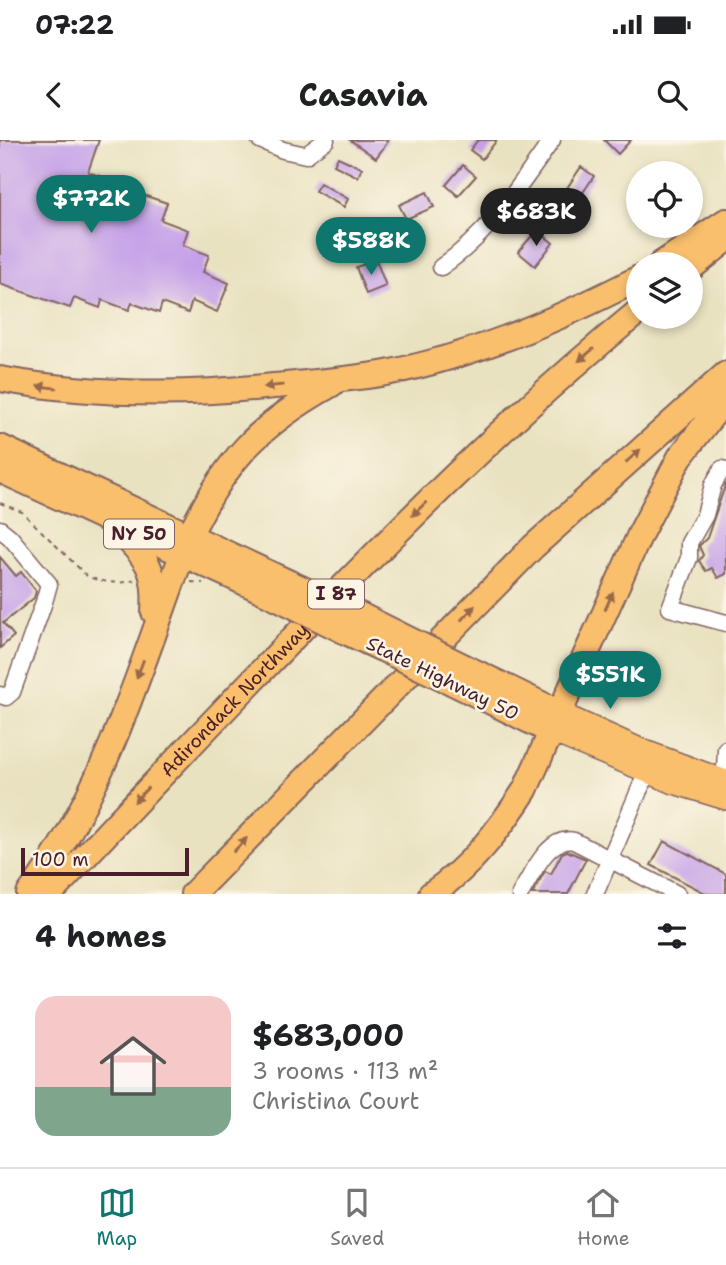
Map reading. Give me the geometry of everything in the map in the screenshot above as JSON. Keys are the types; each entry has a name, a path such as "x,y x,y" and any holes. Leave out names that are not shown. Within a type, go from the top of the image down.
{"highway":[{"path":"679,252 726,221"},
{"path":"703,258 726,240"},
{"path":"0,379 36,386 156,394 214,392 342,379 386,372 486,345 526,330 626,284"},
{"name":"Adirondack Northway","path":"50,894 166,769 416,512 517,415 626,322"},
{"path":"193,894 533,547 726,374"},
{"path":"29,894 58,853 98,777 203,507 241,451 260,433 299,403 342,379"},
{"path":"431,894 464,868 505,821 525,790 625,564 680,457 726,398"},
{"name":"NY 50","path":"0,447 186,545"},
{"name":"NY 50","path":"0,470 107,519 186,545"},
{"path":"107,519 144,555 155,579 153,636"},
{"name":"State Highway 50","path":"186,545 556,722"}],"main road":[{"name":"State Highway 50","path":"556,722 648,772 722,793"},
{"name":"State Highway 50","path":"556,722 642,750 722,793"}],"street":[{"path":"260,140 283,150 306,155 326,140"},
{"path":"441,267 461,253 502,210 552,140"},
{"path":"726,470 722,469 713,485 705,516 689,543 689,558 670,608 726,623"},
{"path":"0,529 10,537 49,584 12,692 6,697 0,695"},
{"path":"722,793 726,749"},
{"path":"595,894 648,772"},
{"path":"520,894 544,856 555,843 565,838 677,894"}],"building":[{"path":"0,140 99,140 88,172 141,190 140,194 167,203 161,220 188,230 183,245 209,255 203,272 229,283 217,312 192,301 188,313 162,303 159,313 132,303 129,310 102,300 100,308 74,298 70,308 0,284"},
{"path":"350,140 389,140 376,158"},
{"path":"478,140 497,140 482,159 470,150"},
{"path":"604,140 631,140 618,154"},
{"path":"338,157 362,168 358,177 334,165"},
{"path":"463,165 476,176 458,196 446,185"},
{"path":"581,167 594,176 570,212 557,203"},
{"path":"320,183 348,199 344,207 315,191"},
{"path":"427,192 434,207 406,219 399,205"},
{"path":"537,230 553,243 535,266 518,252"},
{"path":"376,260 386,286 366,294 356,267"},
{"path":"726,483 726,574 718,578 712,568 706,571 699,561 703,555 699,546 707,538"},
{"path":"0,557 16,576 21,572 36,591 34,598 3,623 14,636 0,648"},
{"path":"664,841 726,874 726,894 707,894 651,865"},
{"path":"567,851 586,859 568,894 532,894 545,871 551,874 562,853"}]}
